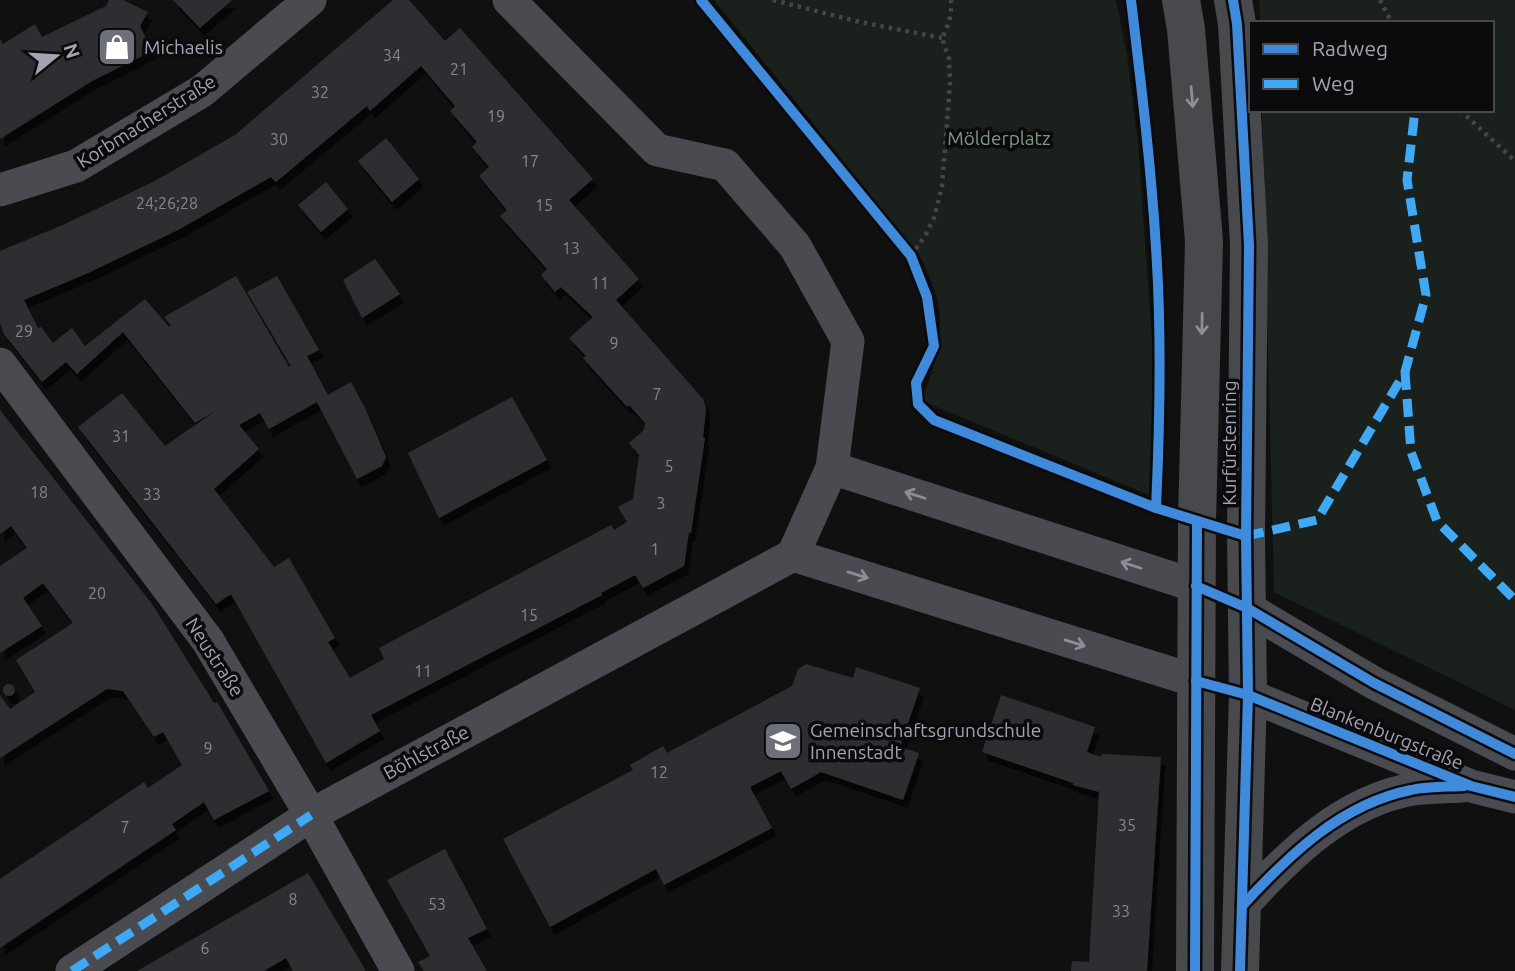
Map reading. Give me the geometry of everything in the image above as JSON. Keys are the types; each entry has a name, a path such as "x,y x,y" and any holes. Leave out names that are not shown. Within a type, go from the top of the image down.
{"main road":[{"name":"Kurfürstenring","path":"1181,0 1186,29 1204,241 1196,586 1195,971"},
{"name":"Kurfürstenring","path":"1233,0 1237,24 1249,245 1248,695 1240,971"},
{"path":"1196,586 1247,608"},
{"path":"1196,681 1248,695"}],"street":[{"name":"Korbmacherstraße","path":"0,190 76,166 202,91 310,0"},
{"path":"509,0 656,150 725,165 795,246 848,341 832,468 793,555 1196,681"},
{"name":"Neustraße","path":"0,364 208,641 311,815 398,971"},
{"path":"832,468 1196,586"},
{"name":"Böhlstraße","path":"72,971 311,815 793,555"},
{"path":"1247,608 1374,683 1515,754"},
{"name":"Blankenburgstraße","path":"1248,695 1471,786 1515,797"},
{"path":"1242,906 1274,871 1303,845 1346,815 1395,794 1415,789 1471,786"}],"path":[{"path":"773,0 860,22 942,38"},
{"path":"911,256 926,234 940,202 950,84 949,60 942,38 950,19 951,0"},
{"path":"1380,0 1391,21"},
{"path":"1462,112 1515,161"}],"green space":[{"name":"Mölderplatz","path":"714,0 1116,0 1127,54 1138,144 1154,366 1149,495 920,400 934,366 940,328 937,298 921,258"},
{"path":"1259,0 1515,0 1515,710 1274,592 1262,112 1494,112 1494,21 1260,21"}],"building":[{"path":"109,0 123,0 148,12 140,26 152,51 92,81 0,139 0,39 3,44 35,24 42,37 106,6"},
{"path":"173,0 232,0 200,28"},
{"path":"393,0 409,0 445,41 460,28 593,179 569,200 639,279 616,300 703,399 706,409 705,438 684,566 643,588 635,575 601,593 602,595 371,715 380,731 326,763 231,594 216,604 78,427 122,393 165,446 217,410 195,423 123,332 77,374 66,362 42,382 4,334 0,323 0,251 65,224 153,182 235,135","holes":["421,66 455,106 450,111 477,142 472,147 489,167 479,176 507,210 500,216 547,269 541,275 555,292 561,287 593,317 569,338 586,356 583,358 645,423 644,430 629,443 639,455 633,499 618,507 627,522 614,530 611,525 379,648 384,659 350,678 328,642 335,638 289,558 274,567 214,489 259,449 239,425 260,413 269,429 317,402 357,479 382,466 386,457 351,382 328,395 307,356 319,350 277,276 247,292 291,366 289,367 236,276 164,317 171,325 169,327 145,299 85,346 72,328 53,343 41,327 38,328 24,300 178,230 271,177 276,182 367,106 370,111"]},
{"path":"386,138 419,179 392,202 358,161"},
{"path":"326,182 348,209 321,232 298,205"},
{"path":"375,259 400,294 362,318 343,280"},
{"path":"512,397 547,460 439,518 408,453"},
{"path":"0,410 152,604 214,703 217,702 269,791 214,820 204,802 172,824 176,830 0,948 0,879 144,782 148,788 182,765 163,732 154,737 123,691 107,689 0,758 0,695 10,709 35,692 16,660 73,623 43,583 23,598 42,626 0,653 0,566 27,548 11,526 0,534"},
{"path":"806,664 853,678 856,667 920,688 900,747 919,753 903,800 821,772 791,789 781,771 750,787 772,828 664,885 656,869 550,927 503,839 633,770 630,765 663,746 667,753 792,686 798,669"},
{"path":"4,685 14,685 14,695 4,695"},
{"path":"1001,695 1095,727 1087,752 1101,757 1102,754 1161,757 1147,971 1071,971 1072,961 1089,962 1099,792 982,752"},
{"path":"445,849 487,929 468,938 487,971 424,971 418,962 430,956 387,880"},
{"path":"308,873 366,971 293,971 286,958 264,971 137,971"}],"marked path":[{"path":"1246,536 1317,520 1405,372 1426,295 1407,180 1415,112"},
{"path":"1405,372 1411,452 1437,521 1515,600"},
{"path":"72,971 311,815"}],"cycle path":[{"path":"701,0 911,256 927,297 934,346 916,383 918,404 934,420 1156,508 1246,536"},
{"path":"1131,0 1149,155 1158,281 1160,378 1156,508"},
{"path":"1233,0 1237,24 1249,245 1246,536 1248,695 1240,971"},
{"path":"1195,971 1197,521"},
{"path":"1196,586 1247,608 1374,683 1515,754"},
{"path":"1196,681 1248,695 1471,786 1515,797"},
{"path":"1242,906 1278,868 1339,819 1386,797 1411,790 1464,786"}],"place":[{"name":"Michaelis","path":"117,47"},
{"name":"Gemeinschaftsgrundschule Innenstadt","path":"783,741"}]}
